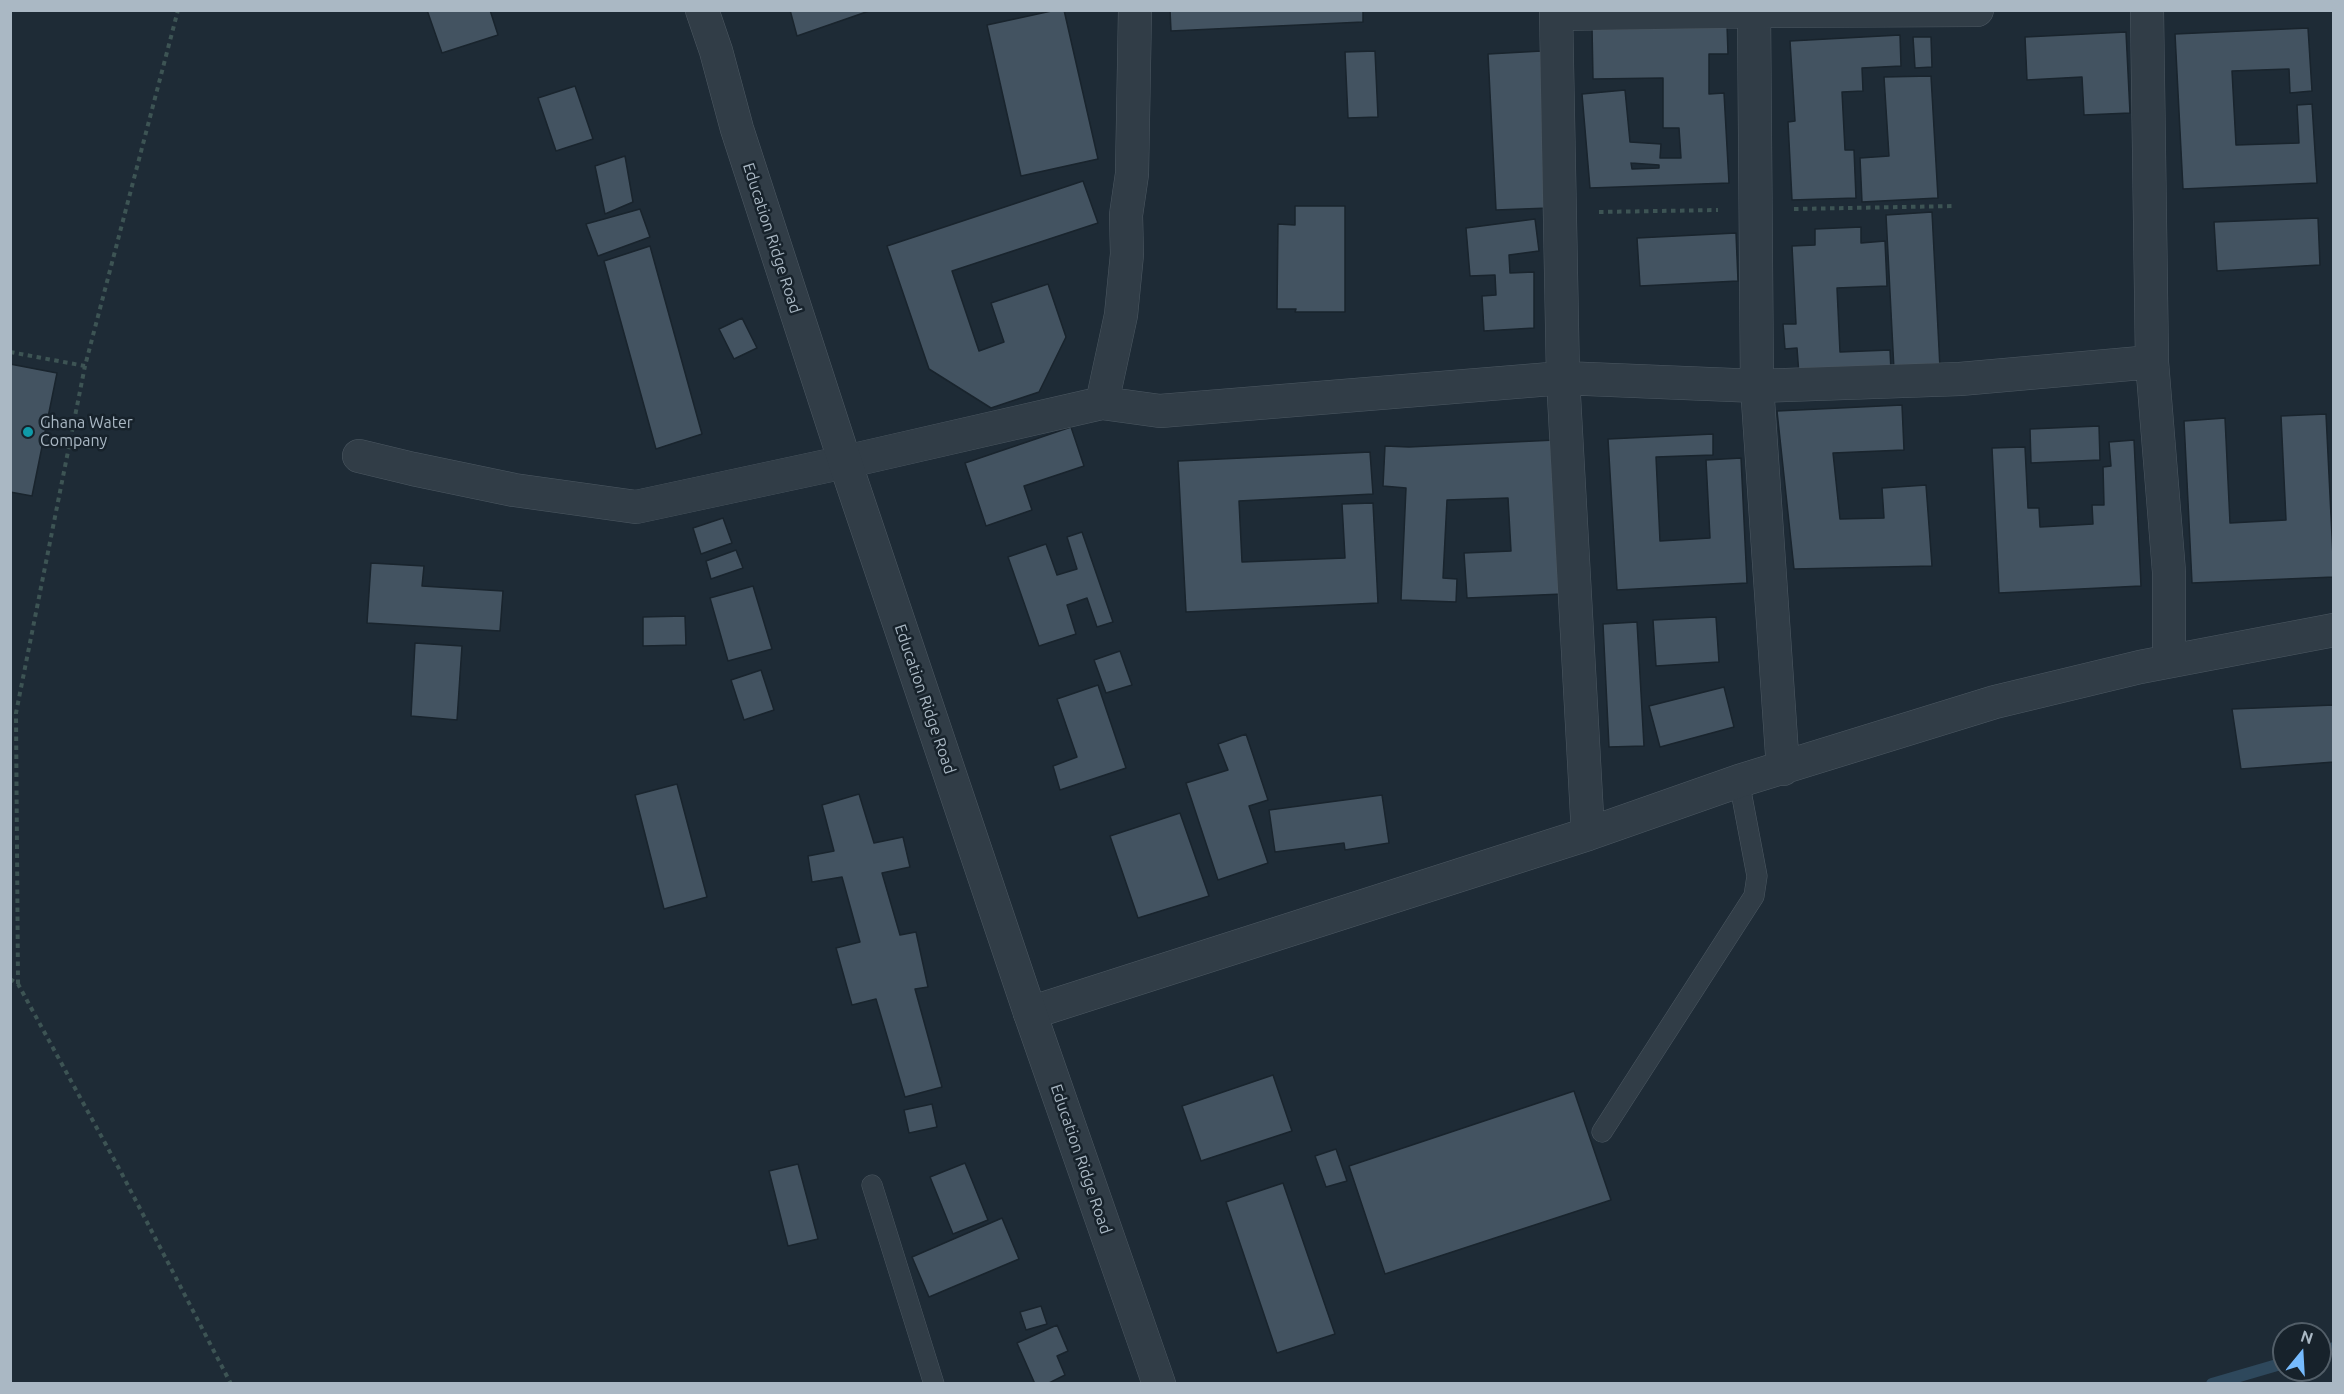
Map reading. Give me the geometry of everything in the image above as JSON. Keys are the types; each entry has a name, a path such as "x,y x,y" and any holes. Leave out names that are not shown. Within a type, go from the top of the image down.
{"street":[{"name":"Education Ridge Road","path":"702,10 716,51 737,129 845,462 1030,1013 1160,1383"},
{"path":"1102,403 1122,315 1126,215 1132,174 1135,10"},
{"path":"1754,10 1757,386 1783,769"},
{"path":"1588,834 1563,378 1556,12 1977,10"},
{"path":"2147,10 2152,362 2169,572 2169,661"},
{"path":"359,456 503,488 636,507 1102,403 1160,411 1563,378 1757,386 1960,379 2152,362"},
{"path":"1030,1013 1588,834 1739,781 1995,702 2169,661 2334,630"}],"lane":[{"path":"1602,1132 1754,896 1757,876 1739,781"},
{"path":"872,1185 934,1383"}],"path":[{"path":"178,10 85,366 16,713 18,984 122,1174 231,1383"},
{"path":"10,352 85,366"},
{"path":"10,979 18,984"}],"building":[{"path":"427,10 490,10 498,35 442,53"},
{"path":"790,10 872,10 797,36"},
{"path":"1064,10 1098,159 1021,176 987,25"},
{"path":"1170,10 1363,10 1363,22 1171,31"},
{"path":"1727,25 1728,54 1709,54 1709,94 1724,93 1729,183 1590,188 1582,94 1625,90 1630,142 1661,144 1660,158 1681,158 1679,128 1663,128 1663,78 1593,79 1592,27","holes":["1631,163 1659,165 1659,168 1632,169"]},
{"path":"2308,28 2312,91 2290,93 2289,69 2232,71 2236,145 2299,143 2297,105 2312,104 2317,183 2183,189 2175,34"},
{"path":"2126,32 2130,113 2084,115 2082,77 2027,80 2025,37"},
{"path":"1900,35 1901,66 1862,68 1863,91 1842,92 1845,150 1854,150 1856,198 1792,200 1788,122 1795,121 1790,41"},
{"path":"1913,37 1931,37 1932,67 1915,68"},
{"path":"1375,51 1378,117 1348,118 1345,52"},
{"path":"1542,51 1549,208 1496,210 1488,54"},
{"path":"1931,76 1938,198 1862,202 1860,158 1889,156 1884,77"},
{"path":"575,86 593,139 556,151 538,98"},
{"path":"625,156 633,202 605,214 595,166"},
{"path":"1083,181 1098,223 952,271 979,351 1004,342 991,303 1048,284 1066,337 1039,392 991,408 929,369 887,246"},
{"path":"1295,206 1345,206 1345,312 1295,312 1296,309 1277,309 1278,224 1295,225"},
{"path":"640,209 650,237 598,256 586,224"},
{"path":"1932,212 1940,368 1894,370 1886,215"},
{"path":"2318,218 2320,265 2217,271 2214,222"},
{"path":"1535,219 1539,251 1509,255 1510,273 1534,272 1534,328 1484,331 1482,296 1496,295 1495,275 1470,276 1466,228"},
{"path":"1861,227 1861,243 1885,241 1887,286 1837,288 1840,352 1890,350 1891,371 1799,375 1797,348 1785,349 1783,324 1796,324 1792,246 1815,245 1815,229"},
{"path":"1736,233 1738,281 1640,286 1637,238"},
{"path":"650,246 702,434 656,449 604,261"},
{"path":"742,318 757,348 734,359 719,329"},
{"name":"Ghana Water Company","path":"10,364 57,373 32,496 10,492"},
{"path":"1902,405 1904,450 1833,453 1840,519 1884,518 1882,488 1926,485 1932,566 1794,569 1777,411"},
{"path":"2326,414 2334,577 2192,583 2184,421 2225,418 2230,523 2286,520 2281,416"},
{"path":"2099,426 2100,460 2031,463 2030,429"},
{"path":"1071,427 1084,466 1024,486 1032,510 986,526 965,463"},
{"path":"1713,434 1713,455 1656,457 1660,541 1710,538 1706,460 1741,458 1747,583 1617,590 1608,439"},
{"path":"1555,440 1563,594 1467,598 1464,553 1511,551 1508,498 1447,500 1443,578 1457,579 1456,602 1401,600 1406,488 1383,486 1385,446 1409,447"},
{"path":"2134,440 2141,586 1999,593 1992,448 2025,447 2028,508 2039,508 2040,527 2093,524 2092,505 2104,505 2103,467 2111,466 2109,442"},
{"path":"1370,452 1373,494 1239,501 1242,562 1345,558 1342,504 1373,503 1378,603 1186,612 1178,461"},
{"path":"723,518 732,543 701,554 693,528"},
{"path":"1082,532 1113,622 1097,627 1087,598 1067,605 1076,634 1039,646 1008,557 1046,544 1057,575 1077,569 1067,537"},
{"path":"736,550 743,568 711,579 706,561"},
{"path":"371,563 424,566 422,586 503,591 500,631 367,623"},
{"path":"753,586 772,649 728,661 710,598"},
{"path":"685,616 686,645 643,646 643,617"},
{"path":"1716,617 1719,662 1656,666 1653,620"},
{"path":"1637,622 1644,746 1609,747 1603,624"},
{"path":"415,643 462,646 457,720 411,716"},
{"path":"1120,651 1132,685 1106,693 1094,660"},
{"path":"761,670 774,710 744,720 731,680"},
{"path":"1098,685 1126,768 1060,790 1053,766 1077,757 1057,699"},
{"path":"1724,687 1734,727 1660,747 1649,706"},
{"path":"2334,705 2334,762 2241,769 2232,709"},
{"path":"1246,734 1268,800 1249,806 1268,863 1218,880 1186,783 1228,770 1218,744"},
{"path":"677,784 707,897 664,909 635,795"},
{"path":"859,794 874,843 903,837 910,867 882,873 900,935 916,932 928,987 915,989 942,1087 905,1097 876,999 852,1005 836,948 860,942 842,877 812,882 808,856 834,851 822,805"},
{"path":"1382,795 1389,843 1345,850 1344,843 1275,852 1269,810"},
{"path":"1180,813 1209,896 1138,918 1110,836"},
{"path":"1273,1075 1292,1131 1201,1161 1182,1106"},
{"path":"1574,1091 1611,1200 1385,1274 1349,1166"},
{"path":"932,1104 937,1127 909,1133 904,1110"},
{"path":"1336,1149 1347,1181 1326,1187 1315,1156"},
{"path":"965,1163 988,1220 953,1234 930,1177"},
{"path":"798,1164 818,1239 788,1246 769,1171"},
{"path":"1283,1183 1335,1334 1277,1353 1226,1202"},
{"path":"1002,1218 1019,1259 929,1297 912,1257"},
{"path":"1041,1306 1047,1324 1026,1330 1020,1312"},
{"path":"1057,1325 1068,1351 1057,1356 1065,1375 1047,1384 1035,1384 1017,1343"}],"waterway":[{"path":"2212,1384 2272,1366"}],"place":[{"name":"Ghana Water Company","path":"28,432"}]}
